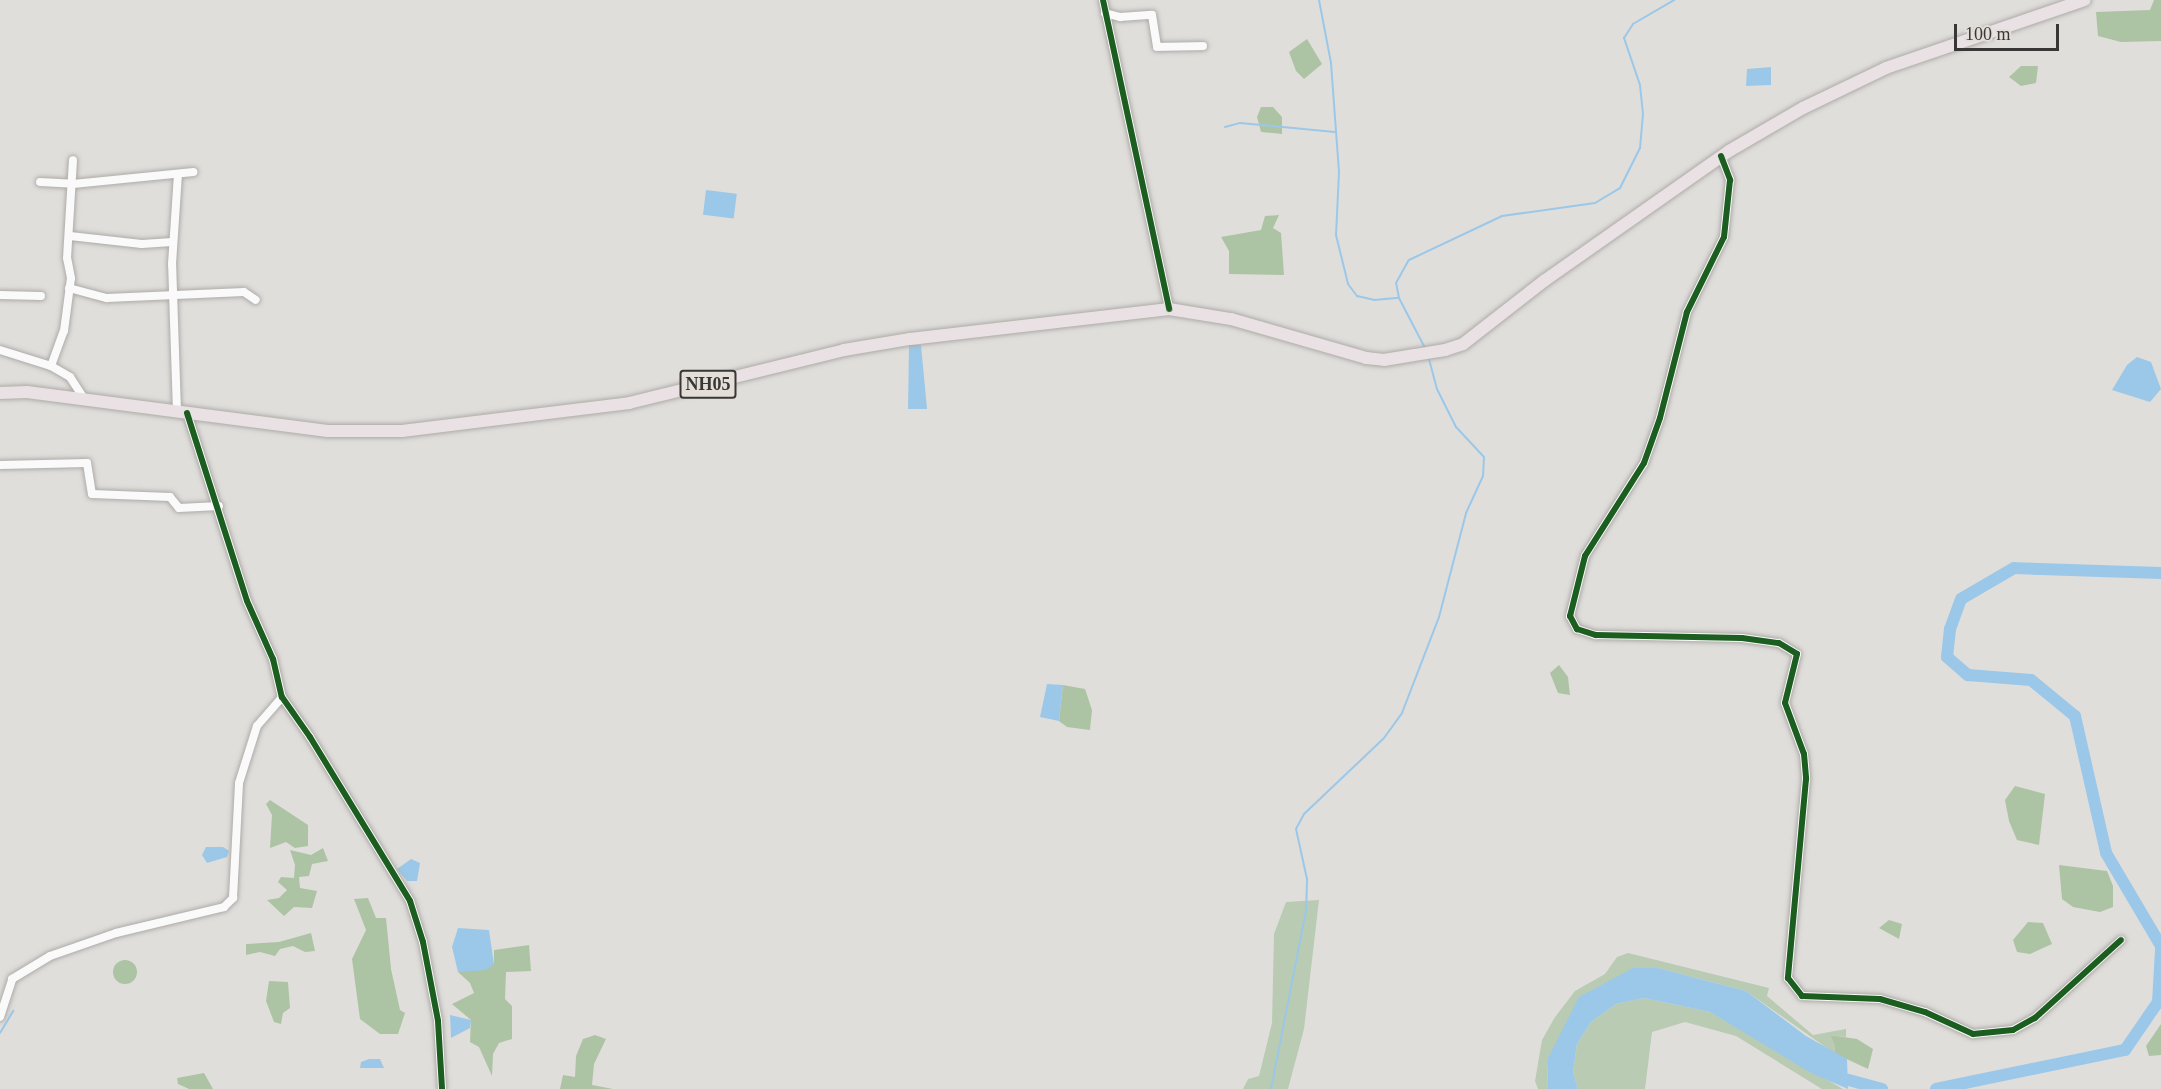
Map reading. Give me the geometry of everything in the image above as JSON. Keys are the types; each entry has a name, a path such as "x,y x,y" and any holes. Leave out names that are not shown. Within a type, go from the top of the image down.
{"main road":[{"name":"NH05","path":"0,393 85,400 327,431 402,431 483,423 629,403 844,350 910,339 1169,309 1231,319 1366,358 1409,356 1446,350 1463,344 1544,281 1721,156 1803,108 1886,68 2085,0"}],"street":[{"path":"1103,0 1169,309"},
{"path":"1105,13 1120,17 1152,15 1157,47 1203,46"},
{"path":"1721,156 1730,180 1724,237 1688,312 1660,418 1644,463 1585,556 1570,616 1577,629 1596,635 1742,638 1779,643 1797,654 1785,703 1804,754 1806,779 1788,978 1802,996 1820,999 1880,999 1925,1012 1972,1034 2013,1030 2035,1018 2121,940"},
{"path":"51,366 64,331 69,288 73,159"},
{"path":"40,182 73,184 193,172"},
{"path":"178,174 172,242 173,293 182,412 219,506 247,601 273,659 282,697 316,746 410,901 423,942 438,1021 442,1089"},
{"path":"70,236 142,244 172,242"},
{"path":"69,288 107,298 173,293 244,292 256,300"},
{"path":"0,295 41,296"},
{"path":"0,350 51,366 70,377 85,400"},
{"path":"0,465 87,463 92,494 170,497 179,508 219,506"},
{"path":"0,1017 12,979 50,956 116,933 224,907 233,898 239,783 257,726 282,697"}],"green space":[{"path":"2154,0 2161,0 2161,41 2121,42 2098,36 2096,12 2150,10"},
{"path":"1307,39 1322,64 1304,79 1296,71 1289,52"},
{"path":"2021,66 2038,66 2036,83 2021,86 2009,77"},
{"path":"1261,107 1273,107 1282,117 1282,134 1261,132 1257,117"},
{"path":"1279,215 1273,228 1281,233 1284,275 1229,274 1229,251 1221,237 1261,230 1265,216"},
{"path":"1559,665 1568,677 1570,695 1558,693 1550,673"},
{"path":"1063,685 1085,689 1092,710 1090,730 1067,727 1059,721"},
{"path":"2015,786 2045,794 2039,845 2017,840 2009,821 2005,800"},
{"path":"270,800 308,825 308,846 295,848 286,842 270,848 272,815 266,804"},
{"path":"323,848 328,861 312,864 309,876 299,877 300,888 317,891 312,908 294,907 284,916 267,900 279,898 287,890 278,882 281,877 294,878 295,865 290,850 311,855"},
{"path":"2059,865 2107,871 2113,886 2113,907 2100,912 2073,907 2062,899"},
{"path":"368,898 376,918 386,918 391,969 400,1010 405,1013 398,1034 380,1034 360,1019 352,959 366,930 354,899"},
{"path":"1319,900 1304,1029 1288,1089 1243,1089 1248,1079 1259,1076 1272,1023 1274,934 1286,902"},
{"path":"1889,920 1902,924 1899,939 1879,928"},
{"path":"2028,922 2043,923 2052,944 2030,954 2017,952 2013,940"},
{"path":"311,933 315,951 305,952 293,946 280,949 275,956 260,952 246,955 246,944 279,942"},
{"path":"529,945 531,971 506,972 505,999 512,1006 512,1039 499,1043 493,1054 492,1076 479,1047 470,1042 471,1020 452,1004 474,993 470,983 458,972 494,964 494,950"},
{"path":"1628,953 1769,988 1767,996 1813,1035 1846,1029 1846,1037 1830,1035 1835,1046 1834,1053 1746,991 1658,968 1633,968 1547,1060 1548,1089 1538,1089 1535,1081 1542,1040 1555,1017 1575,991 1605,974 1617,957"},
{"path":"125,960 134,963 137,972 134,981 125,984 116,981 113,972 116,963"},
{"path":"269,981 288,982 290,1008 283,1013 281,1024 274,1022 266,1001"},
{"path":"1644,998 1710,1012 1843,1089 1822,1089 1736,1036 1685,1022 1652,1032 1645,1089 1578,1089 1573,1072 1577,1044 1591,1022 1616,1004"},
{"path":"2161,1024 2161,1055 2149,1056 2146,1046"},
{"path":"595,1035 606,1039 594,1064 592,1085 613,1089 560,1089 563,1075 575,1077 576,1056 583,1039"},
{"path":"1830,1035 1857,1039 1873,1049 1868,1069 1834,1053 1835,1046"},
{"path":"204,1073 213,1089 189,1089 178,1084 177,1078"}],"water":[{"path":"1771,67 1771,85 1746,86 1747,69"},
{"path":"706,190 737,194 734,219 703,215"},
{"path":"909,345 921,345 927,409 908,409"},
{"path":"2137,357 2151,362 2161,389 2150,402 2112,390 2127,365"},
{"path":"1047,684 1063,685 1059,721 1040,717"},
{"path":"206,847 223,847 229,851 227,857 207,863 202,855"},
{"path":"411,859 420,863 417,881 407,881 397,869"},
{"path":"458,928 489,930 494,964 486,970 458,972 452,947"},
{"path":"1633,968 1658,968 1746,991 1806,1036 1847,1059 1848,1089 1811,1073 1710,1012 1644,998 1616,1004 1591,1022 1577,1044 1573,1072 1578,1089 1548,1089 1547,1060 1579,997"},
{"path":"450,1015 471,1020 470,1028 451,1038"},
{"path":"380,1059 384,1068 360,1068 361,1062"}],"waterway":[{"path":"1319,0 1331,63 1339,172 1336,235 1348,284 1357,296 1374,300 1399,298 1425,348"},
{"path":"1399,298 1396,283 1409,260 1502,216 1595,203 1620,188 1640,148 1643,114 1640,85 1624,38 1633,24 1674,0"},
{"path":"1225,127 1240,123 1335,132"},
{"path":"1271,1089 1306,911 1307,879 1296,829 1304,814 1384,738 1402,713 1439,617 1466,513 1483,476 1484,457 1456,427 1437,389 1428,356"},
{"path":"2161,573 2014,568 1961,599 1950,629 1947,657 1968,675 2031,680 2075,716 2106,853 2161,946"},
{"path":"1936,1089 2125,1050 2158,1002 2161,950"},
{"path":"0,1033 13,1011"},
{"path":"1834,1076 1882,1089"}],"cycle path":[{"path":"1103,0 1169,309"},
{"path":"1721,156 1730,180 1724,237 1687,312 1660,418 1644,463 1585,556 1570,616 1577,629 1596,635 1742,638 1779,643 1797,654 1785,703 1804,754 1806,779 1788,978 1802,996 1880,999 1925,1012 1973,1034 2013,1030 2035,1018 2121,940"},
{"path":"187,413 247,601 273,659 282,697 310,737 410,901 423,942 438,1021 442,1089"}]}
